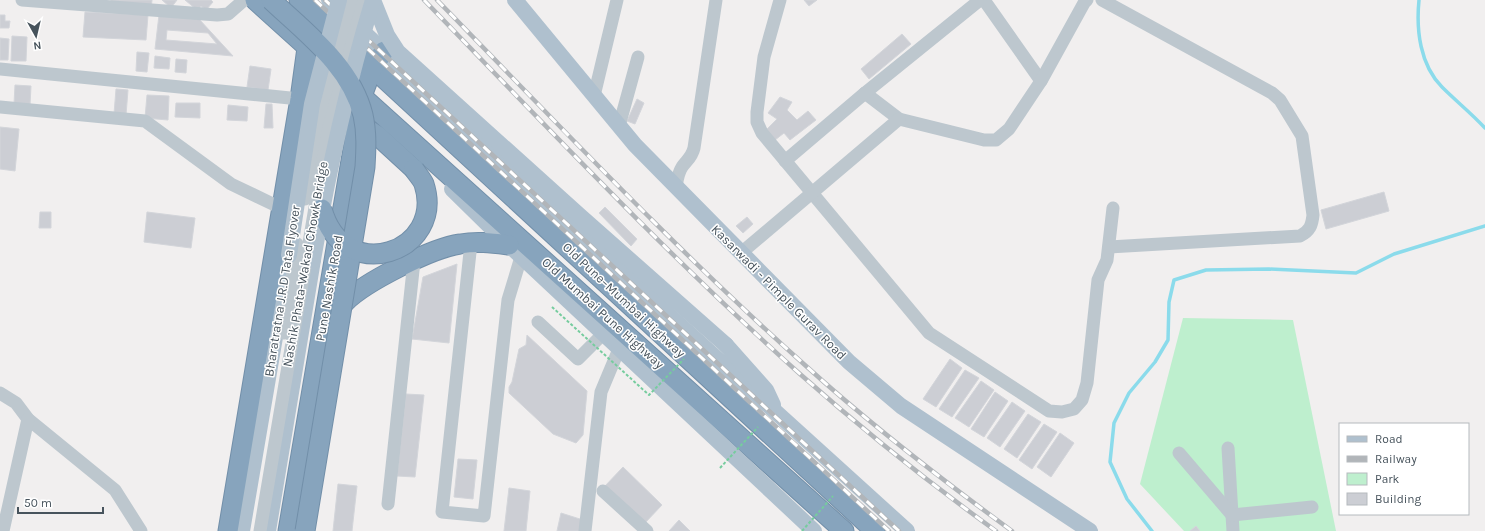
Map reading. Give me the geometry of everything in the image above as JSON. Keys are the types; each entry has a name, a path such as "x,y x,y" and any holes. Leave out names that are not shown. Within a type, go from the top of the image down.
{"highway":[{"name":"Old Mumbai Pune Highway","path":"255,0 844,531"},
{"path":"270,0 338,64 353,90 362,115 366,138 364,175 305,531"},
{"name":"Old Pune–Mumbai Highway","path":"299,0 371,73 390,85 875,531"},
{"path":"228,531 300,99 307,48"},
{"name":"Pune Nashik Road","path":"288,531 362,96 371,73 384,51"},
{"path":"300,99 321,87 371,73"},
{"path":"378,136 381,112"},
{"path":"322,209 326,222 335,236 346,246 359,253 372,254 389,252 404,246 421,226 426,210 427,198 424,182 414,169 378,136 358,123"},
{"path":"318,348 331,322 345,302 374,282 432,251 482,242 515,251"}],"main road":[{"path":"329,0 575,230 907,531"},
{"name":"Bharatratna J.R.D Tata Flyover","path":"242,531 289,255 312,104 338,0"},
{"path":"373,0 387,35 398,52 726,345 766,390 777,414"},
{"name":"Bharatratna J.R.D Tata Flyover","path":"268,531 313,260 338,126 355,59 373,0"},
{"name":"Kasarwadi - Pimple Gurav Road","path":"515,0 619,126 676,187 849,362 889,397 1090,531"},
{"path":"381,112 411,149 515,251 814,531"}],"street":[{"path":"22,0 217,15 228,14 244,0"},
{"name":"Nashik Phata-Wakad Chowk Bridge","path":"253,531 300,223 324,104 352,0"},
{"name":"Nashik Phata-Wakad Chowk Bridge","path":"260,531 328,131 364,0"},
{"path":"594,96 617,0"},
{"path":"676,187 682,166 692,156 694,148 716,0"},
{"path":"780,0 764,57 757,112 757,122 762,133 929,333 1049,411 1062,412 1074,409 1082,400 1087,383 1098,280 1107,260 1112,208"},
{"path":"785,161 865,93 980,0"},
{"path":"984,0 1041,81"},
{"path":"865,93 898,119 984,140 996,140 1009,130 1041,81 1087,0"},
{"path":"1102,0 1272,93 1280,100 1302,136 1313,214 1312,223 1307,232 1300,236 1109,247"},
{"path":"619,126 638,57"},
{"path":"0,69 300,99"},
{"path":"0,108 145,121 231,184 281,208"},
{"path":"741,253 898,119"},
{"path":"471,243 442,512 484,516 508,300 515,251"},
{"path":"388,504 414,261"},
{"path":"538,322 578,360 603,334"},
{"path":"585,531 601,392 620,349"},
{"path":"0,393 16,403 28,419 115,490 141,531"},
{"path":"3,531 28,419"},
{"path":"1228,448 1234,531"},
{"path":"1179,453 1232,515"},
{"path":"603,491 647,531"},
{"path":"1232,515 1312,507"}],"path":[{"path":"552,306 649,396 684,359"},
{"path":"720,468 758,427"},
{"path":"802,531 833,496"}],"green space":[{"path":"1183,318 1293,320 1336,531 1184,531 1140,484"}],"building":[{"path":"111,0 152,0 151,9 110,5"},
{"path":"162,0 177,0 171,8"},
{"path":"185,0 211,0 213,2 206,10 201,6 197,10"},
{"path":"804,0 817,0 809,6"},
{"path":"85,12 148,15 146,40 83,37"},
{"path":"0,15 5,15 5,21 10,21 9,28 0,28"},
{"path":"159,15 199,19 233,56 155,49","holes":["167,30 208,33 217,44 166,40"]},
{"path":"902,34 911,44 869,79 861,69"},
{"path":"12,36 27,37 26,61 11,61"},
{"path":"0,38 9,39 8,60 0,60"},
{"path":"137,52 149,53 147,72 136,71"},
{"path":"155,56 170,58 169,69 154,68"},
{"path":"176,59 187,60 186,73 175,72"},
{"path":"250,66 271,69 268,90 247,87"},
{"path":"15,85 31,86 30,105 14,104"},
{"path":"116,89 128,90 126,115 114,114"},
{"path":"147,95 169,96 168,120 145,118"},
{"path":"780,97 792,102 787,110 797,120 808,111 816,120 790,140 784,133 775,140 766,130 777,119 768,113"},
{"path":"637,99 644,103 635,124 627,121"},
{"path":"176,103 200,103 200,118 175,117"},
{"path":"266,104 272,104 273,128 264,128"},
{"path":"228,105 248,107 247,121 227,120"},
{"path":"0,127 19,129 15,171 0,169"},
{"path":"1384,192 1389,211 1326,229 1321,210"},
{"path":"605,207 637,239 631,246 599,213"},
{"path":"40,212 51,212 51,228 39,228"},
{"path":"147,212 195,218 191,248 144,242"},
{"path":"747,217 753,224 743,233 736,226"},
{"path":"457,264 449,343 412,339 423,277"},
{"path":"527,335 587,391 583,435 576,443 553,434 509,393 509,387 512,382 519,349 526,345"},
{"path":"950,359 962,368 936,407 923,399"},
{"path":"965,370 979,378 952,417 939,409"},
{"path":"981,381 994,390 969,427 955,418"},
{"path":"995,392 1008,401 984,437 971,429"},
{"path":"406,394 424,395 415,477 397,476"},
{"path":"1012,402 1025,411 1000,447 987,438"},
{"path":"1028,414 1041,422 1017,458 1004,449"},
{"path":"1044,424 1057,432 1032,469 1019,460"},
{"path":"1060,433 1074,443 1051,477 1037,467"},
{"path":"458,459 477,460 473,499 454,497"},
{"path":"623,467 662,505 644,524 605,486"},
{"path":"338,484 357,486 352,531 333,531"},
{"path":"509,488 530,491 526,531 504,531"},
{"path":"561,513 583,520 582,531 557,531"},
{"path":"679,520 690,531 669,531"},
{"path":"1196,526 1200,531 1190,531"}],"waterway":[{"path":"1419,0 1419,35 1424,58 1429,68 1442,87 1485,128"},
{"path":"1152,531 1127,499 1110,462 1114,423 1129,393 1155,362 1168,340 1169,302 1174,280 1206,270 1269,269 1356,273 1394,254 1485,226"}],"railway":[{"path":"315,0 889,531"},
{"path":"325,0 899,531"},
{"path":"424,0 655,237 751,329 800,374 871,435 945,494 996,531"},
{"path":"437,0 618,186 758,322 831,388 881,430 1012,531"}]}
